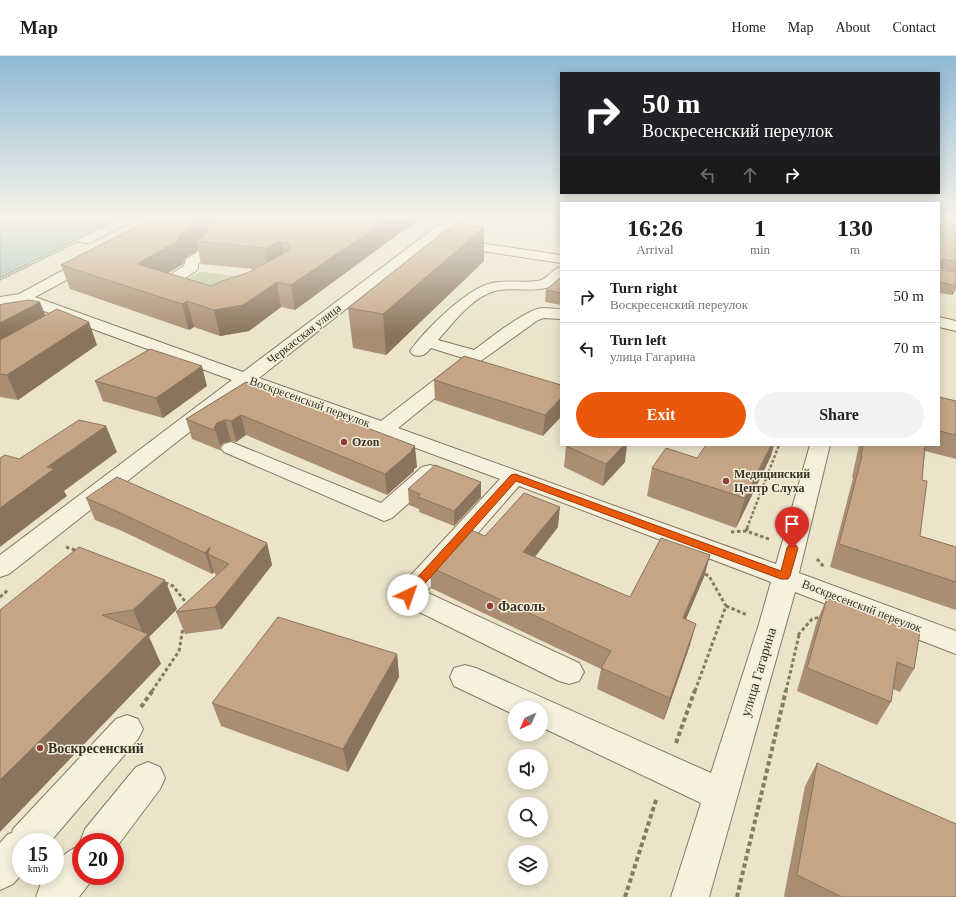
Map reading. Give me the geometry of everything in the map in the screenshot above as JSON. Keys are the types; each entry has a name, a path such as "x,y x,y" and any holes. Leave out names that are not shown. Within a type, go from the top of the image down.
{"street":[{"path":"7,316 29,300 101,256"},
{"path":"188,296 168,290 165,287 165,284 191,268 192,262 201,256"},
{"name":"Черкасская улица","path":"0,568 404,256"},
{"path":"542,256 560,259"},
{"path":"476,356 424,347 478,292 494,286 540,284 556,277 560,272"},
{"path":"0,302 29,300"},
{"name":"Воскресенский переулок","path":"29,300 247,378 785,576 956,643"},
{"path":"384,429 476,356 532,317 542,313 560,314"},
{"path":"57,327 76,317"},
{"path":"940,322 956,326"},
{"name":"улица Гагарина","path":"690,897 721,795 786,630 785,576 820,446"},
{"path":"231,448 384,513 450,453"},
{"path":"515,477 408,595 569,672"},
{"path":"465,677 517,701"},
{"path":"548,715 721,795"},
{"path":"34,833 127,729"},
{"path":"105,833 148,778"},
{"path":"0,871 12,857"},
{"path":"55,897 72,875"}],"path":[{"path":"0,280 48,256"},
{"path":"746,531 779,446"},
{"path":"62,546 84,554"},
{"path":"709,576 726,606 786,630 812,619 824,617"},
{"path":"158,580 173,586 188,605 186,612"},
{"path":"625,897 666,769 726,606"},
{"path":"127,729 179,651 185,620"},
{"path":"737,897 786,630"}],"green space":[{"path":"200,272 256,279 239,293 176,284"}],"shaded area":[{"path":"0,256 44,256 0,278"}],"building":[{"path":"78,256 150,256 137,264 211,286 247,273 278,256 333,256 291,285 277,282 243,305 214,310 187,301 182,304 61,265"},
{"path":"413,256 450,256 383,314 348,308"},
{"path":"940,256 956,256 956,262 943,259 941,261 942,270 956,272 956,286 940,282"},
{"path":"560,278 560,293 546,290"},
{"path":"29,300 40,302 0,323 0,305"},
{"path":"57,309 89,322 7,375 0,374 0,340"},
{"path":"150,349 202,366 156,398 95,381"},
{"path":"464,356 560,385 560,399 545,415 434,380"},
{"path":"246,382 415,446 411,450 413,450 385,474 241,415 231,421 225,420 217,423 214,428 216,431 186,419"},
{"path":"940,397 956,401 956,435 940,431"},
{"path":"79,420 106,426 47,467 54,469 0,508 0,458 5,455 19,459"},
{"path":"566,446 623,446 606,464"},
{"path":"705,446 771,446 745,498 652,468 666,448 697,458"},
{"path":"863,446 925,446 922,480 927,481 920,536 956,547 956,582 839,544"},
{"path":"435,465 481,482 454,511 418,497 420,494 408,489"},
{"path":"117,477 267,543 215,607 176,612 229,564 208,554 210,547 205,553 86,498"},
{"path":"524,493 560,507 523,552 630,597 661,538 710,555 683,618 696,624 670,698 601,668 611,651 430,567 466,528 485,536"},
{"name":"Воскресенский","path":"79,547 165,580 133,610 102,615 148,634 0,780 0,610"},
{"path":"827,598 920,632 914,669 897,662 891,702 807,668"},
{"path":"278,617 397,654 343,749 212,703"},
{"path":"817,763 956,824 956,897 842,897 797,875"}],"place":[{"name":"Ozon","path":"344,442"},
{"name":"Медицинский Центр Слуха","path":"726,481"},
{"name":"Фасоль","path":"490,606"},
{"name":"Воскресенский","path":"40,748"}],"route":[{"path":"408,595 515,477 785,576 792,548"}]}
